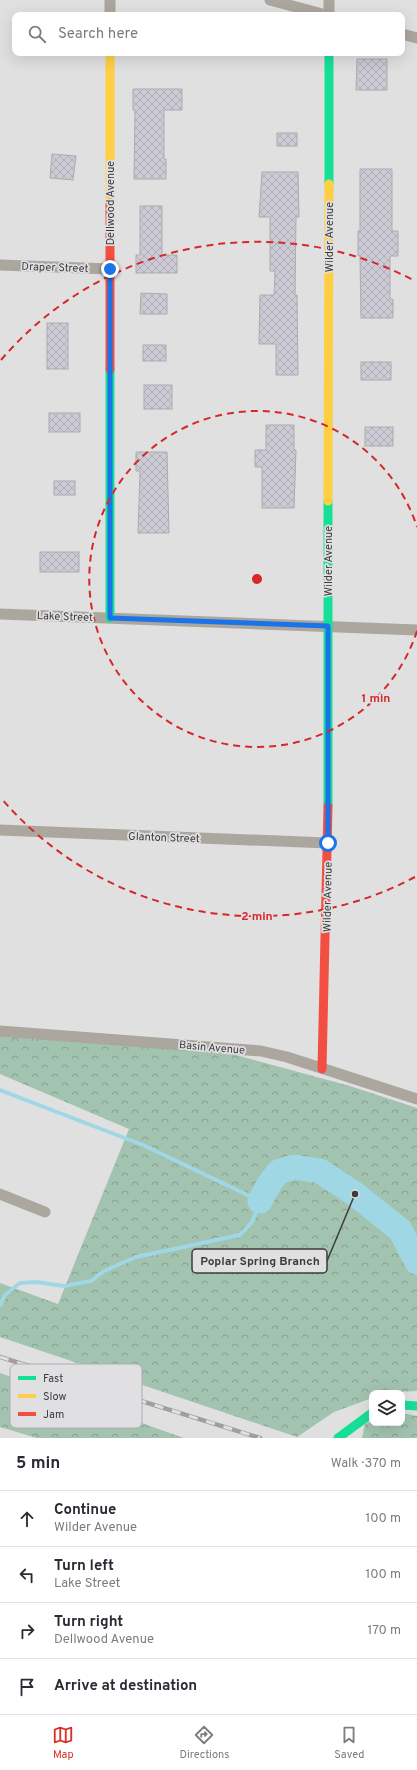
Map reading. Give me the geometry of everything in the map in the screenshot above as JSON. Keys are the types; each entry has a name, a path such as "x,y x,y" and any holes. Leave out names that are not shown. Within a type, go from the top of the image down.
{"street":[{"path":"110,0 110,12"},
{"path":"270,0 316,12"},
{"path":"327,12 329,0"},
{"path":"405,35 417,38"},
{"name":"Dellwood Avenue","path":"110,56 110,618"},
{"name":"Wilder Avenue","path":"322,1069 328,843 329,56"},
{"name":"Draper Street","path":"0,265 110,269"},
{"name":"Lake Street","path":"0,614 417,630"},
{"name":"Glanton Street","path":"0,830 328,843"},
{"name":"Basin Avenue","path":"0,1031 235,1048 287,1057 417,1100"},
{"path":"0,1194 45,1212"},
{"path":"405,1405 417,1406"},
{"path":"338,1438 352,1426 369,1415"}],"green space":[{"path":"0,1034 236,1055 350,1086 417,1108 417,1391 369,1390 369,1399 334,1412 297,1437 142,1385 142,1364 80,1364 0,1337 0,1283 58,1304 129,1129 0,1074"},
{"path":"0,1373 10,1377 10,1428 142,1428 142,1423 184,1438 37,1438 0,1427"},
{"path":"405,1414 417,1416 417,1438 362,1438 365,1424 369,1422 369,1426 405,1426"}],"building":[{"path":"357,59 387,59 387,90 356,90"},
{"path":"133,89 182,89 182,110 164,110 164,159 166,159 166,179 134,179 135,110 133,110"},
{"path":"277,133 297,133 297,146 277,146"},
{"path":"52,154 76,156 73,180 50,178"},
{"path":"360,169 392,169 392,231 398,231 398,256 390,256 390,299 393,299 393,318 361,318 360,256 358,256 358,231 360,231"},
{"path":"262,172 298,172 299,217 296,217 295,295 297,295 298,375 276,375 276,344 259,344 260,295 274,295 275,271 270,271 270,217 259,217"},
{"path":"140,206 162,206 162,255 177,255 177,273 136,273 136,255 140,255"},
{"path":"141,293 167,294 167,314 140,314"},
{"path":"47,323 68,323 68,369 47,369"},
{"path":"143,345 166,345 166,361 143,361"},
{"path":"361,362 391,362 391,380 361,380"},
{"path":"144,385 172,385 172,409 144,409"},
{"path":"49,413 80,413 80,432 49,432"},
{"path":"266,425 294,425 294,450 296,450 294,508 262,508 262,467 255,467 255,450 266,450"},
{"path":"365,427 393,427 393,446 365,446"},
{"path":"136,452 167,452 169,533 138,533 140,471 136,471"},
{"path":"54,481 75,481 75,495 54,495"},
{"path":"40,552 79,552 79,572 40,572"}],"waterway":[{"path":"0,1090 143,1145 260,1201 252,1222 240,1235 136,1257 104,1271 91,1281 64,1286 36,1282 20,1283 5,1295 0,1305"},
{"path":"260,1201 278,1172 294,1167 320,1171 355,1194 400,1230 417,1262"}],"railway":[{"path":"0,1357 22,1364"},
{"path":"142,1401 260,1438"}],"traffic: fast":[{"path":"329,56 329,184"},
{"path":"110,369 110,618"},
{"path":"328,501 328,806"},
{"path":"405,1405 417,1406"},
{"path":"338,1438 369,1415"}],"traffic: slow":[{"path":"110,56 110,203"},
{"path":"328,501 329,184"}],"traffic: jam":[{"path":"110,203 110,369"},
{"path":"322,1069 328,806"}],"place":[{"name":"Poplar Spring Branch","path":"355,1194"}],"route":[{"path":"110,269 110,618 328,626 328,843"}]}
